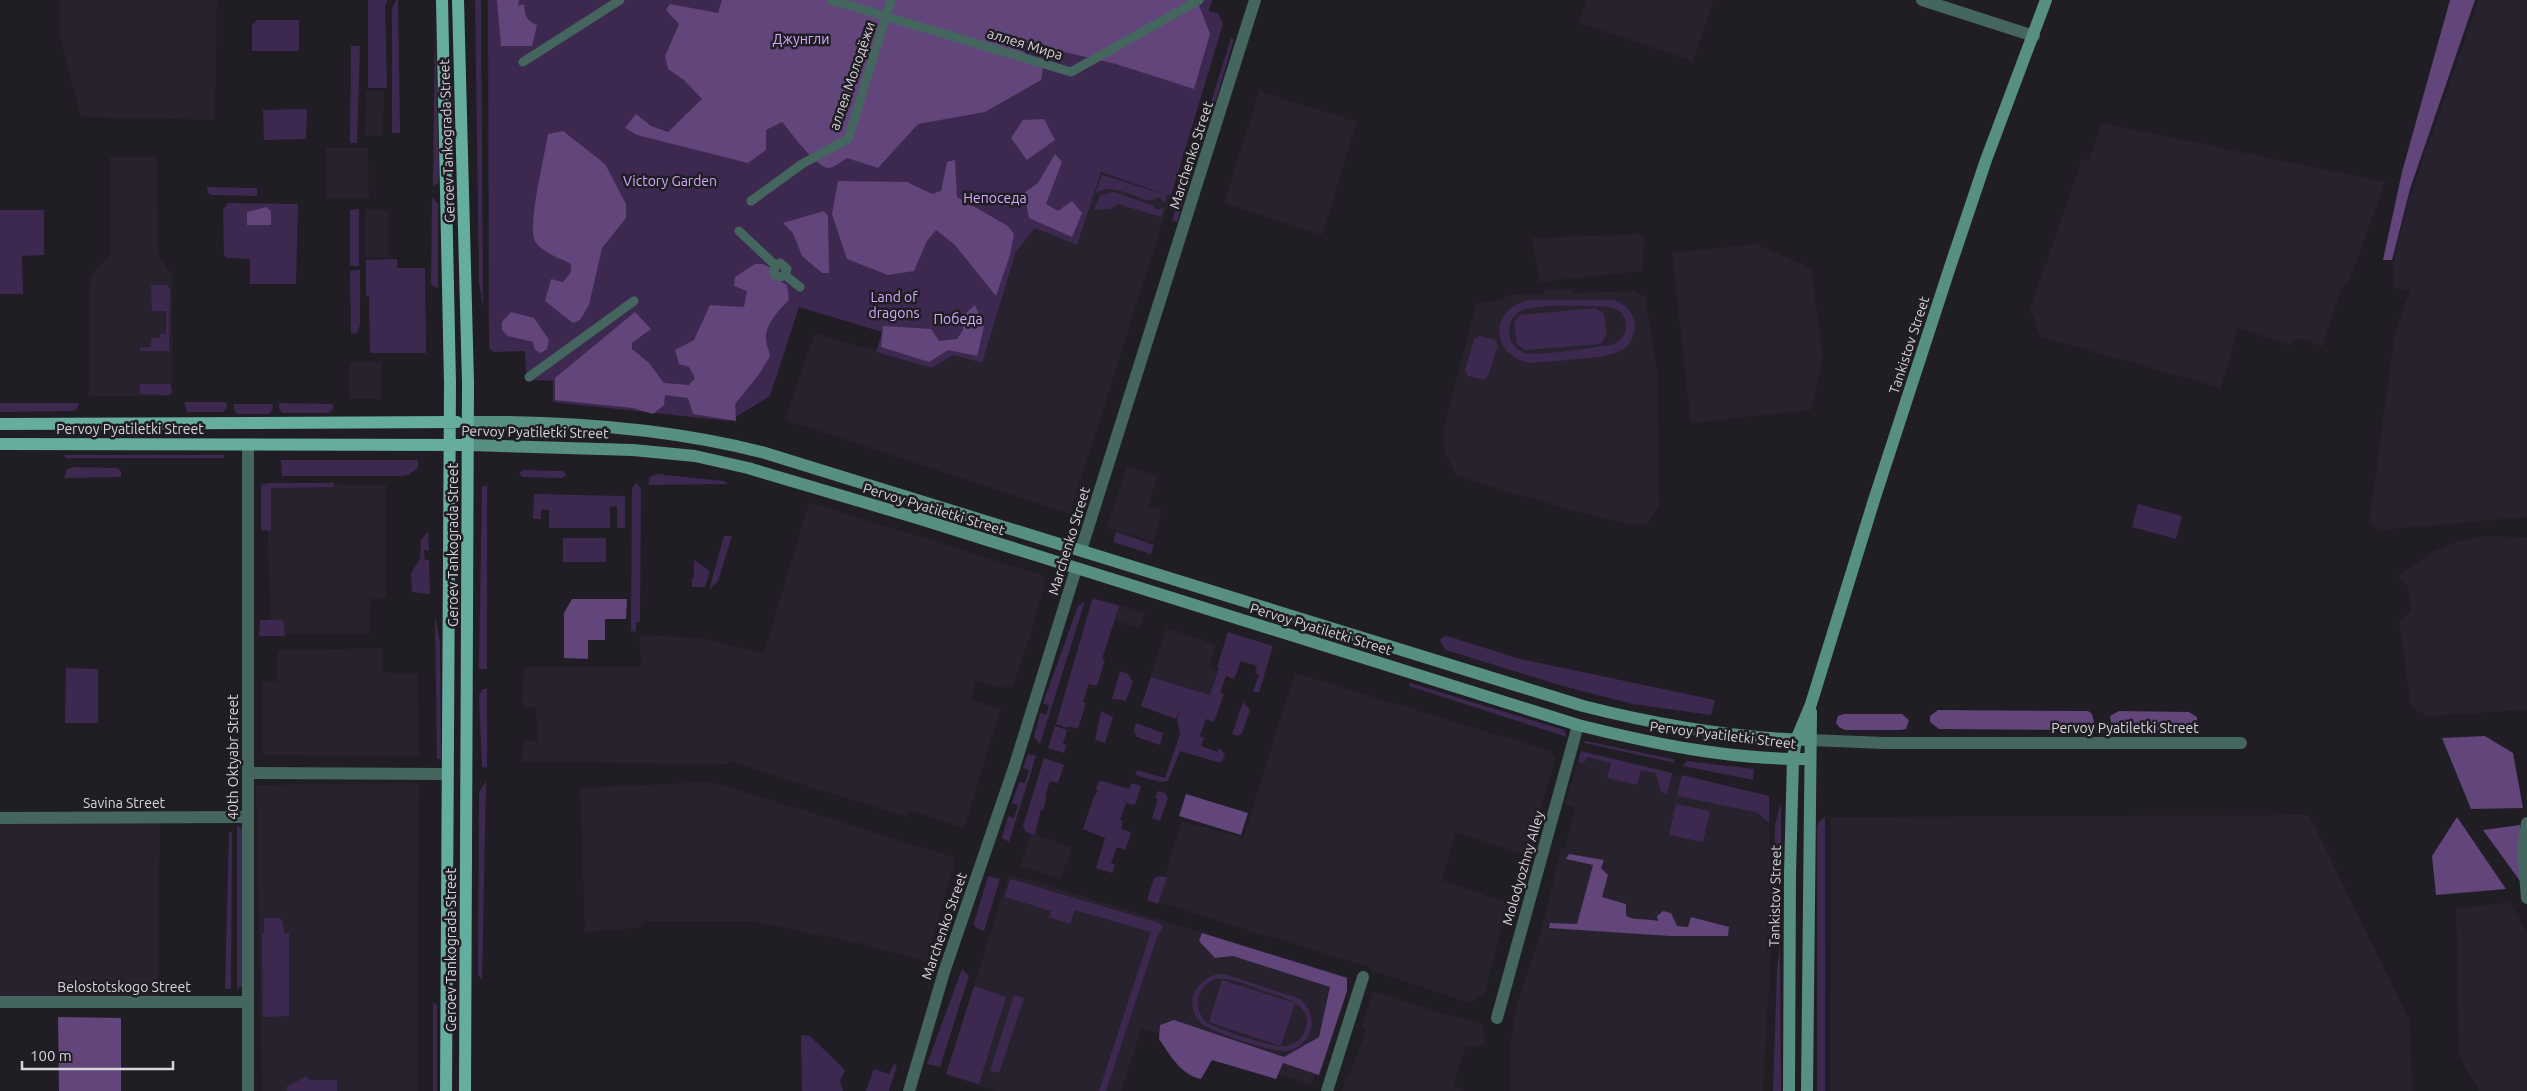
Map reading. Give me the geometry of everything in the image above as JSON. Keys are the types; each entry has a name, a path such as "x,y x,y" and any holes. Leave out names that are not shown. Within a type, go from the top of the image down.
{"main road":[{"name":"Geroev Tankograda Street","path":"442,0 448,222 449,422 446,1091"},
{"name":"Geroev Tankograda Street","path":"458,0 468,422 465,1091"},
{"name":"Tankistov Street","path":"1789,1091 1790,884 1793,759 1796,740 1812,704 1874,500 1986,160 2046,0"},
{"name":"Pervoy Pyatiletki Street","path":"0,424 523,422 624,428 715,441 764,453 1583,706 1642,721 1695,730 1810,740"},
{"name":"40th Oktyabr Street","path":"248,424 248,444"},
{"name":"Pervoy Pyatiletki Street","path":"0,444 468,445 633,450 695,456 748,468 917,518 1578,725 1681,748 1810,759"},
{"name":"Marchenko Street","path":"1076,569 1081,550"},
{"name":"Tankistov Street","path":"1808,1091 1810,740 1812,704"},
{"path":"448,774 467,774"}],"street":[{"path":"523,62 620,0"},
{"name":"аллея Мира","path":"831,0 1071,72 1198,0"},
{"name":"аллея Молодёжи","path":"751,201 802,164 848,139 891,0"},
{"name":"Marchenko Street","path":"1081,550 1255,0"},
{"path":"1922,0 2034,36"},
{"path":"739,231 775,265 780,263 784,265 787,269 785,275 800,287"},
{"path":"529,377 634,301"},
{"name":"40th Oktyabr Street","path":"248,444 248,1091"},
{"name":"Marchenko Street","path":"909,1091 944,972 1014,768 1076,569"},
{"name":"Molodyozhny Alley","path":"1497,1018 1578,725"},
{"name":"Pervoy Pyatiletki Street","path":"1810,740 2241,743"},
{"name":"Pervoy Pyatiletki Street","path":"1810,759 1828,741"},
{"path":"248,773 448,774"},
{"name":"Savina Street","path":"0,818 248,817"},
{"path":"2527,823 2523,849 2527,898"},
{"path":"1327,1091 1363,977"},
{"name":"Belostotskogo Street","path":"0,1002 248,1002"}],"shaded area":[{"path":"60,0 217,0 215,120 81,117 60,36"},
{"path":"1587,0 1714,0 1693,61 1579,23"},
{"path":"2479,0 2527,0 2527,517 2381,530 2369,524 2395,332 2410,291 2394,287 2393,263 2410,196"},
{"path":"366,91 384,91 383,136 365,136"},
{"path":"1259,91 1357,122 1322,235 1224,203"},
{"path":"2102,123 2385,182 2350,280 2342,288 2322,347 2299,338 2289,345 2238,328 2221,388 2041,337 2030,310 2082,159 2089,160"},
{"path":"326,148 368,148 369,199 326,198"},
{"path":"110,157 157,157 158,255 172,275 172,396 89,396 90,282 93,274 110,254"},
{"path":"1101,172 1171,196 1070,514 785,420 815,333 932,368 953,355 982,363 1016,252 1035,228 1077,245"},
{"path":"365,209 388,210 388,257 365,257"},
{"path":"1644,234 1643,271 1540,282 1532,238"},
{"path":"1755,244 1811,268 1823,357 1811,410 1691,423 1672,253"},
{"path":"1573,289 1574,293 1634,291 1646,298 1658,379 1659,505 1647,524 1633,525 1566,509 1457,476 1444,451 1444,428 1476,304 1504,299 1506,295 1545,294 1545,290"},
{"path":"349,362 381,362 381,399 349,399"},
{"path":"1127,466 1158,476 1148,506 1162,511 1153,542 1106,527"},
{"path":"266,484 386,485 386,597 371,599 369,634 271,634"},
{"path":"809,502 1039,574 1046,579 1031,633 1013,686 1001,688 976,681 971,700 1001,709 964,828 909,810 906,817 729,761 728,764 522,762 523,741 537,741 536,707 522,707 524,667 641,667 639,635 703,638 763,653 757,675"},
{"path":"2482,536 2527,537 2527,710 2427,716 2411,707 2399,621 2411,611 2409,589 2398,576 2433,551 2455,542"},
{"path":"1105,600 1145,613 1140,629 1100,615"},
{"path":"1167,628 1216,645 1209,667 1220,671 1210,698 1150,676"},
{"path":"383,648 383,672 418,674 419,756 263,755 262,682 277,681 277,650"},
{"path":"1295,673 1551,751 1556,758 1526,855 1456,832 1442,880 1508,903 1485,993 1469,1003 1373,971 1366,966 1157,902 1182,821 1243,838"},
{"path":"1581,753 1760,795 1757,814 1769,824 1771,866 1771,951 1763,1091 1511,1091 1511,1037 1517,1004 1541,932 1561,848 1565,849 1575,808 1565,804"},
{"path":"706,782 726,786 956,858 926,962 868,945 750,921 644,921 637,928 585,932 580,788"},
{"path":"419,783 417,1091 262,1091 256,785"},
{"path":"2309,815 2410,1021 2412,1091 1830,1091 1831,817"},
{"path":"0,820 160,820 158,998 0,997"},
{"path":"1031,833 1072,847 1061,879 1020,866"},
{"path":"1009,874 1349,977 1312,1085 1142,1028 1121,1091 996,1091 946,1075"},
{"path":"2509,902 2527,931 2527,1091 2479,1091 2459,1056 2456,909"},
{"path":"1373,992 1483,1025 1485,1046 1466,1046 1453,1085 1465,1091 1342,1091 1366,1029 1362,1027"}],"green space":[{"path":"368,0 388,0 385,5 387,88 368,88"},
{"path":"396,0 398,0 400,133 392,133 392,8"},
{"path":"475,0 481,0 483,308 479,282"},
{"name":"Victory Garden","path":"488,0 1212,0 1209,11 1219,14 1223,24 1171,196 1101,172 1077,245 1035,228 1016,252 982,363 953,355 932,368 876,352 882,332 799,307 770,396 729,421 553,402 553,381 533,380 526,374 525,351 494,352 489,348"},
{"path":"497,0 519,0 518,6 524,4 530,22 537,25 532,46 501,46"},
{"name":"Джунгли","path":"722,0 1197,0 1210,34 1194,89 1116,64 1026,43 1023,54 1043,69 1041,80 985,112 918,124 878,168 847,158 829,168 824,167 797,141 782,122 766,130 766,150 748,163 637,135 625,128 636,114 651,126 668,132 702,99 684,80 668,69 665,56 679,24 666,10 670,4 718,13"},
{"path":"2450,0 2475,0 2410,189 2392,260 2383,260 2402,172"},
{"path":"257,20 299,20 299,51 252,51 252,25"},
{"path":"435,24 439,174 438,183 433,186"},
{"path":"1231,38 1234,39 1211,116 1207,115"},
{"path":"351,46 360,46 357,143 350,143"},
{"path":"307,109 306,139 264,140 263,110"},
{"path":"1044,119 1055,140 1027,160 1011,138 1023,120"},
{"path":"1202,123 1207,125 1177,222 1172,221"},
{"path":"563,131 605,164 626,204 626,218 602,248 589,305 580,320 573,323 545,301 551,279 563,282 571,272 571,264 542,249 535,241 533,233 537,190 548,134"},
{"path":"1055,154 1062,162 1046,204 1058,211 1072,201 1082,213 1072,237 1029,218 1024,193 1038,183"},
{"path":"955,160 957,197 1008,226 1014,234 1010,255 996,296 955,245 936,230 927,241 914,271 888,275 847,259 832,214 838,181 907,182 932,194 941,191 947,162"},
{"path":"1102,175 1167,195 1165,203 1159,197 1148,200 1114,189 1101,190 1095,194"},
{"path":"207,187 257,188 257,196 212,195 208,193"},
{"path":"1114,192 1152,205 1157,210 1164,208 1161,217 1118,204 1111,209 1094,210 1100,195"},
{"path":"432,197 438,204 438,288 431,285"},
{"path":"228,203 298,204 296,284 250,284 250,259 227,258 224,255 223,210"},
{"path":"266,207 271,211 271,225 247,225 247,212"},
{"path":"359,209 359,266 350,266 350,210"},
{"path":"0,210 44,210 44,255 22,256 23,294 0,294"},
{"path":"824,211 828,216 829,273 822,273 802,256 793,233 783,223"},
{"path":"397,259 397,268 425,268 426,353 370,353 369,297 366,295 366,260"},
{"path":"755,264 763,264 771,268 775,278 787,285 789,300 777,313 767,329 766,341 770,356 760,373 735,404 736,421 693,414 688,398 665,395 664,405 653,414 633,408 555,400 555,378 635,312 651,329 632,343 632,349 649,363 664,383 689,385 695,378 689,367 679,364 675,350 694,340 710,305 744,307 747,291 734,286 735,277"},
{"path":"360,270 360,325 357,333 351,334 350,271"},
{"path":"151,285 167,285 170,288 169,351 140,351 140,347 151,347 151,338 160,338 160,334 166,334 166,311 152,311"},
{"path":"1530,300 1614,300 1626,307 1631,313 1635,326 1634,334 1626,347 1613,354 1531,363 1517,359 1507,352 1501,342 1499,332 1501,321 1507,312 1517,304","holes":["1545,306 1568,306 1610,307 1617,310 1625,319 1626,330 1620,340 1614,344 1533,354 1518,350 1510,338 1509,331 1513,317 1526,309"]},
{"path":"975,305 984,327 977,356 948,350 929,362 881,347 883,326 931,329 939,341 957,339 963,330 962,317"},
{"path":"1596,308 1604,314 1606,326 1605,338 1600,344 1526,350 1517,345 1514,322 1519,315"},
{"path":"511,312 534,318 549,340 547,349 541,353 535,350 533,342 508,336 502,330 502,322"},
{"path":"1480,336 1495,340 1498,345 1488,376 1484,380 1468,376 1465,371 1474,339"},
{"path":"140,384 170,384 172,392 170,395 140,394"},
{"path":"184,402 226,402 227,408 223,412 187,412"},
{"path":"0,403 78,403 79,406 74,411 0,412"},
{"path":"279,403 333,404 333,409 329,413 283,413 279,409"},
{"path":"234,404 273,404 269,414 237,414"},
{"path":"65,455 224,455 224,458 65,458"},
{"path":"281,460 418,460 418,468 408,475 402,476 282,476"},
{"path":"74,467 118,468 121,472 121,477 64,478 67,469"},
{"path":"523,470 563,471 566,475 562,478 522,477 519,473"},
{"path":"657,474 724,481 728,484 648,485 650,477"},
{"path":"268,483 334,483 334,487 271,488 271,531 261,530 261,485"},
{"path":"636,483 641,488 640,622 636,622 636,632 631,631 632,488"},
{"path":"487,485 487,669 479,669 482,487"},
{"path":"534,494 625,496 625,528 617,528 617,506 610,507 610,528 549,528 549,510 541,510 541,519 533,519"},
{"path":"2138,504 2182,516 2176,539 2132,527"},
{"path":"428,531 429,550 424,550 425,560 429,560 430,594 412,592 411,573 420,559 421,540"},
{"path":"1116,532 1154,545 1151,554 1113,542"},
{"path":"724,536 732,536 718,581 709,590"},
{"path":"563,538 606,538 606,562 563,562"},
{"path":"694,560 710,571 705,587 692,587"},
{"path":"572,599 627,599 626,619 605,619 605,640 588,640 588,659 564,658 564,613"},
{"path":"1095,599 1119,606 1102,659 1105,660 1097,686 1089,684 1083,702 1086,703 1078,729 1069,726 1068,728 1056,724 1092,600"},
{"path":"1085,601 1040,744 1034,737 1040,713 1046,715 1049,706 1043,703 1078,606"},
{"path":"435,616 440,643 441,759 437,759"},
{"path":"260,620 283,620 285,636 259,636"},
{"path":"1228,632 1273,646 1259,692 1253,692 1259,675 1255,673 1257,666 1241,661 1234,679 1226,676 1220,693 1224,694 1214,722 1206,719 1200,736 1204,738 1201,746 1217,752 1219,748 1225,754 1222,762 1180,751 1168,781 1160,782 1135,775 1137,770 1165,778 1180,734 1177,719 1182,706 1176,719 1141,706 1151,677 1210,695"},
{"path":"1447,636 1520,659 1715,700 1711,715 1633,704 1566,687 1446,650 1440,642 1441,638"},
{"path":"66,668 98,669 98,723 65,723"},
{"path":"1120,671 1128,674 1133,682 1126,701 1112,699"},
{"path":"1410,683 1564,730 1567,737 1409,686"},
{"path":"483,689 487,689 487,768 482,767 479,695"},
{"path":"1243,702 1250,710 1242,733 1238,736 1232,734"},
{"path":"1938,710 2088,711 2092,714 2094,722 2091,727 2078,730 1939,729 1930,722 1930,716"},
{"path":"1101,711 1113,717 1105,743 1095,740"},
{"path":"2119,711 2189,712 2197,717 2197,725 2186,731 2119,730 2112,728 2110,716"},
{"path":"1844,714 1902,714 1909,720 1906,729 1900,730 1845,730 1836,723 1838,716"},
{"path":"1136,723 1163,733 1160,745 1137,737 1134,731"},
{"path":"1055,726 1067,730 1063,744 1066,745 1064,753 1048,748"},
{"path":"2485,736 2513,753 2523,808 2471,809 2442,738"},
{"path":"1585,741 1673,759 1675,763 1584,743"},
{"path":"1581,751 1672,773 1667,794 1661,792 1656,773 1641,770 1637,785 1607,778 1611,763 1587,757 1584,763 1578,762"},
{"path":"1028,754 1036,756 1009,842 1002,838 1008,816 1014,818 1018,805 1012,803 1019,782 1025,783 1029,770 1023,768"},
{"path":"1044,758 1064,765 1058,783 1050,781 1035,835 1026,832 1023,826"},
{"path":"1687,761 1754,769 1753,780 1683,766"},
{"path":"1682,775 1769,796 1769,823 1756,812 1677,796"},
{"path":"486,781 482,980 478,975 479,792"},
{"path":"1102,781 1129,789 1132,783 1141,786 1135,805 1126,803 1120,820 1123,821 1121,829 1131,832 1125,850 1117,847 1111,863 1115,865 1112,873 1096,868 1105,838 1083,829 1094,796 1098,791 1096,790 1098,782"},
{"path":"1158,791 1165,793 1168,798 1160,821 1152,818 1158,799 1155,798"},
{"path":"1186,794 1248,813 1241,835 1179,816"},
{"path":"1676,804 1710,811 1703,842 1669,835"},
{"path":"1781,804 1781,864 1776,849 1775,834 1776,819"},
{"path":"1825,817 1825,1091 1817,1091 1817,831 1818,823"},
{"path":"2457,817 2506,889 2436,895 2432,856"},
{"path":"237,825 242,829 242,986 237,989"},
{"path":"2520,825 2520,881 2483,830"},
{"path":"229,832 232,832 231,989 225,989"},
{"path":"1569,854 1604,860 1601,868 1608,875 1602,897 1626,904 1626,916 1658,921 1657,916 1663,911 1671,913 1677,926 1688,927 1691,917 1729,927 1728,936 1670,936 1549,928 1550,923 1577,924 1593,865 1566,859"},
{"path":"988,876 1000,879 984,931 975,927 974,923"},
{"path":"1159,876 1167,877 1158,904 1147,900 1154,878"},
{"path":"1010,879 1159,923 1163,927 1157,937 1106,1091 1099,1091 1151,932 1075,910 1070,924 1049,917 1051,911 1005,897"},
{"path":"264,918 280,918 283,922 284,933 289,933 289,1016 263,1017 262,934 264,933"},
{"path":"1202,933 1347,978 1347,991 1319,1075 1283,1063 1276,1079 1212,1060 1201,1079 1194,1077 1177,1064 1159,1039 1160,1025 1174,1020 1284,1057 1319,1037 1330,987 1233,956 1215,958 1199,941"},
{"path":"1780,946 1781,1091 1773,1091 1777,970"},
{"path":"962,969 969,976 940,1067 927,1064"},
{"path":"1224,974 1300,999 1309,1011 1312,1024 1305,1040 1300,1046 1293,1049 1279,1050 1241,1041 1215,1031 1200,1022 1192,1006 1193,997 1201,983 1215,975","holes":["1222,979 1239,982 1294,1002 1301,1007 1307,1021 1302,1036 1294,1044 1288,1046 1272,1045 1223,1030 1207,1023 1199,1011 1198,998 1200,992 1209,982"]},
{"path":"1222,980 1295,1003 1281,1046 1209,1022"},
{"path":"974,986 1006,997 979,1084 946,1074"},
{"path":"1014,995 1024,998 999,1073 990,1071"},
{"path":"433,1002 437,1005 437,1091 433,1091"},
{"path":"58,1017 121,1018 121,1091 59,1091"},
{"path":"801,1035 810,1036 845,1070 840,1081 843,1091 802,1091"},
{"path":"894,1064 897,1065 889,1091 866,1091 874,1069 889,1074"},
{"path":"306,1076 310,1080 337,1080 337,1091 288,1091 285,1088"}],"park label":[{"name":"Непоседа","path":"995,198"},
{"name":"Land of dragons","path":"894,306"},
{"name":"Победа","path":"958,319"}]}
